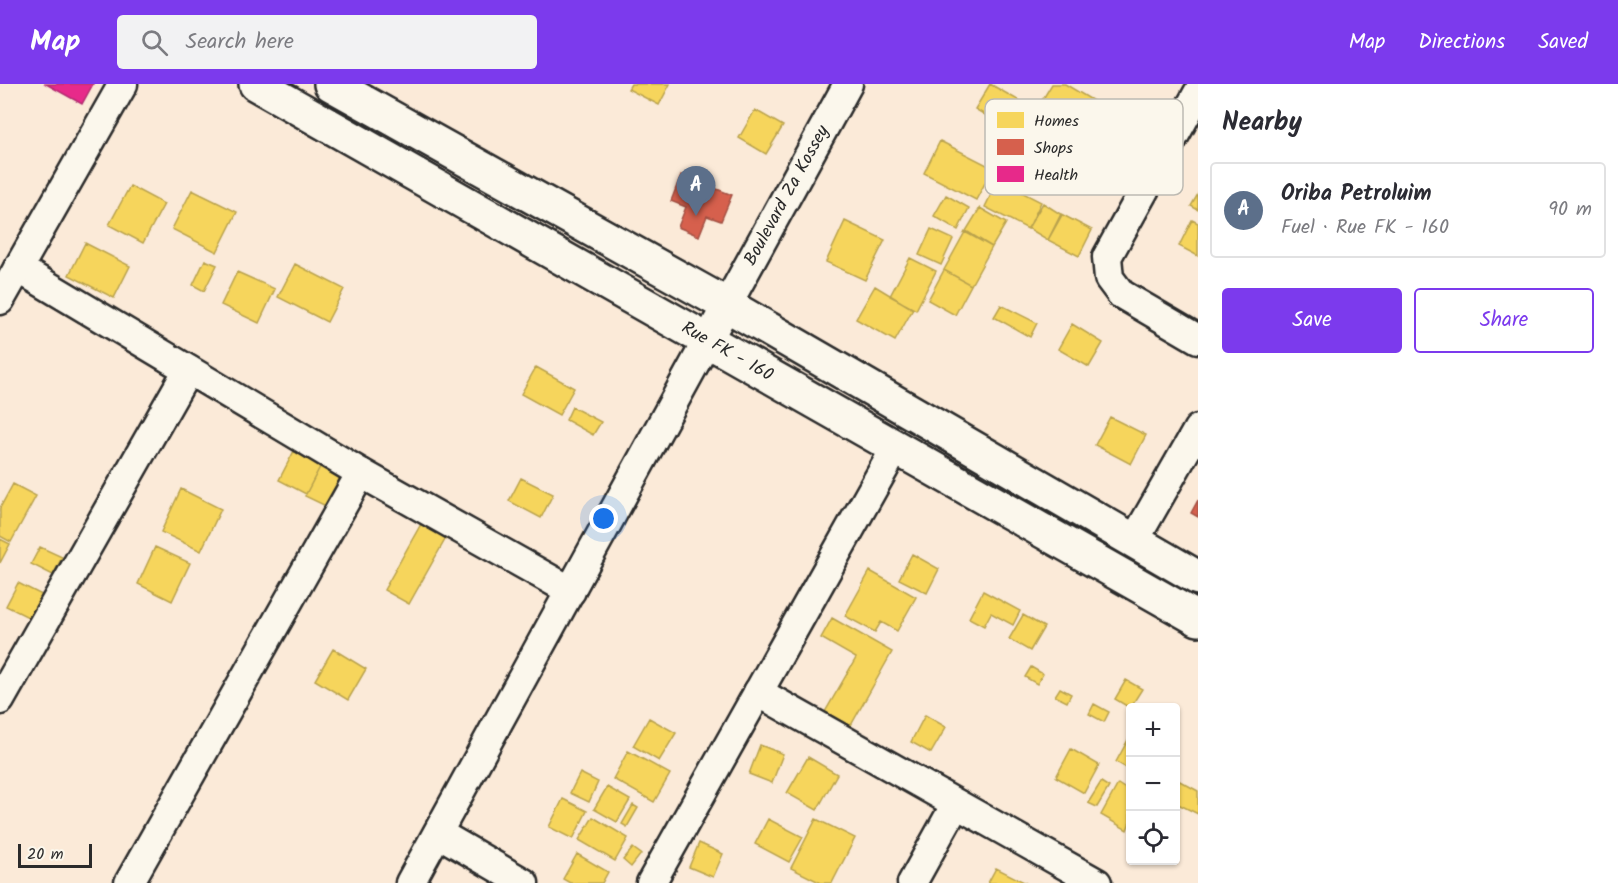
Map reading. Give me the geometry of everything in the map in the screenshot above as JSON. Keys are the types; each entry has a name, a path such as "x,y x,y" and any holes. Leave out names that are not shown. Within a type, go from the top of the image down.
{"main road":[{"name":"Rue FK - 160","path":"256,84 1198,619"},
{"path":"331,84 728,305 1198,578"}],"street":[{"path":"0,300 123,84"},
{"name":"Boulevard Za Kossey","path":"410,883 848,84"},
{"path":"1183,120 1198,93"},
{"path":"1141,195 1107,257 1109,278 1121,294 1198,339"},
{"path":"18,268 361,473 571,591"},
{"path":"0,700 188,370"},
{"path":"1134,541 1198,429"},
{"path":"651,883 895,448"},
{"path":"129,883 361,473"},
{"path":"758,692 1097,883"},
{"path":"912,883 956,804"},
{"path":"438,833 524,883"}],"building: Homes":[{"path":"631,84 670,84 659,105 628,89"},
{"path":"990,84 1016,99 985,99 985,115 975,109"},
{"path":"1052,84 1065,84 1090,99 1043,99"},
{"path":"755,110 783,126 766,154 739,138"},
{"path":"940,141 985,164 985,183 976,200 924,173"},
{"path":"130,186 164,204 143,243 109,225"},
{"path":"192,190 237,212 217,252 172,229"},
{"path":"1198,194 1198,210 1191,206"},
{"path":"946,195 969,208 958,230 934,216"},
{"path":"991,195 1027,195 1041,202 1028,229 985,207"},
{"path":"1043,203 1062,215 1048,240 1028,228"},
{"path":"980,208 1006,223 992,247 966,231"},
{"path":"1061,214 1092,230 1079,256 1048,240"},
{"path":"1192,220 1198,223 1198,256 1179,246"},
{"path":"845,221 885,240 865,280 826,262"},
{"path":"931,229 953,239 941,265 919,255"},
{"path":"965,232 992,247 971,285 944,270"},
{"path":"85,243 130,266 114,298 69,275"},
{"path":"910,258 936,271 916,310 890,296"},
{"path":"205,260 217,265 204,291 193,285"},
{"path":"295,264 344,289 327,322 278,297"},
{"path":"944,270 971,285 955,315 928,300"},
{"path":"237,272 275,289 259,323 221,305"},
{"path":"875,286 913,309 895,341 856,319"},
{"path":"1001,305 1037,323 1030,337 994,317"},
{"path":"1072,324 1103,343 1089,367 1058,349"},
{"path":"536,367 574,388 559,415 521,394"},
{"path":"572,407 601,422 593,435 566,420"},
{"path":"1110,417 1146,435 1131,464 1095,445"},
{"path":"294,451 321,465 306,494 279,480"},
{"path":"321,465 344,476 328,507 305,496"},
{"path":"521,478 553,494 541,518 509,501"},
{"path":"13,484 36,496 11,542 0,536 0,508"},
{"path":"181,489 221,509 201,551 161,532"},
{"path":"421,524 446,538 409,604 384,590"},
{"path":"0,539 10,544 0,563"},
{"path":"40,547 62,557 53,575 31,564"},
{"path":"155,547 190,563 172,601 138,584"},
{"path":"912,554 939,569 927,593 899,579"},
{"path":"870,571 916,597 897,631 881,622 875,632 845,616"},
{"path":"18,583 44,596 32,619 6,606"},
{"path":"983,591 1020,611 1013,625 991,613 984,626 969,618"},
{"path":"1023,615 1044,627 1030,651 1009,639"},
{"path":"832,618 892,652 850,727 825,712 856,658 821,638"},
{"path":"333,649 366,669 348,700 315,680"},
{"path":"1031,667 1043,674 1037,684 1025,677"},
{"path":"1126,680 1142,689 1133,703 1126,703 1126,706 1115,699"},
{"path":"1060,688 1071,694 1067,702 1055,696"},
{"path":"1094,704 1109,712 1104,722 1089,714"},
{"path":"925,715 946,727 931,753 911,742"},
{"path":"649,718 676,733 659,761 633,746"},
{"path":"1126,744 1126,768 1116,762"},
{"path":"760,745 783,754 772,783 749,774"},
{"path":"1071,749 1099,765 1084,793 1056,777"},
{"path":"628,751 670,774 654,802 613,779"},
{"path":"808,757 837,774 817,810 787,793"},
{"path":"580,773 598,782 589,802 570,793"},
{"path":"1180,781 1198,791 1198,814 1180,805"},
{"path":"1101,782 1109,787 1097,807 1088,803"},
{"path":"1118,784 1126,789 1126,829 1101,815"},
{"path":"607,787 630,800 617,822 594,809"},
{"path":"563,799 587,811 573,839 549,827"},
{"path":"633,805 638,808 627,827 622,824"},
{"path":"593,817 628,838 615,861 579,840"},
{"path":"768,819 803,837 789,862 755,844"},
{"path":"816,819 855,838 832,883 821,883 791,868"},
{"path":"699,843 723,854 713,877 689,867"},
{"path":"633,848 641,854 631,867 623,860"},
{"path":"577,854 608,872 602,883 570,883 563,879"},
{"path":"996,868 1026,883 988,883"}],"building: Shops":[{"path":"681,175 732,195 721,221 707,216 699,236 678,227 686,207 671,201"},
{"path":"1198,500 1198,517 1191,513"}],"building: Health":[{"path":"46,84 93,84 82,104"}],"place":[{"name":"Oriba Petroluim","path":"696,216"}]}
